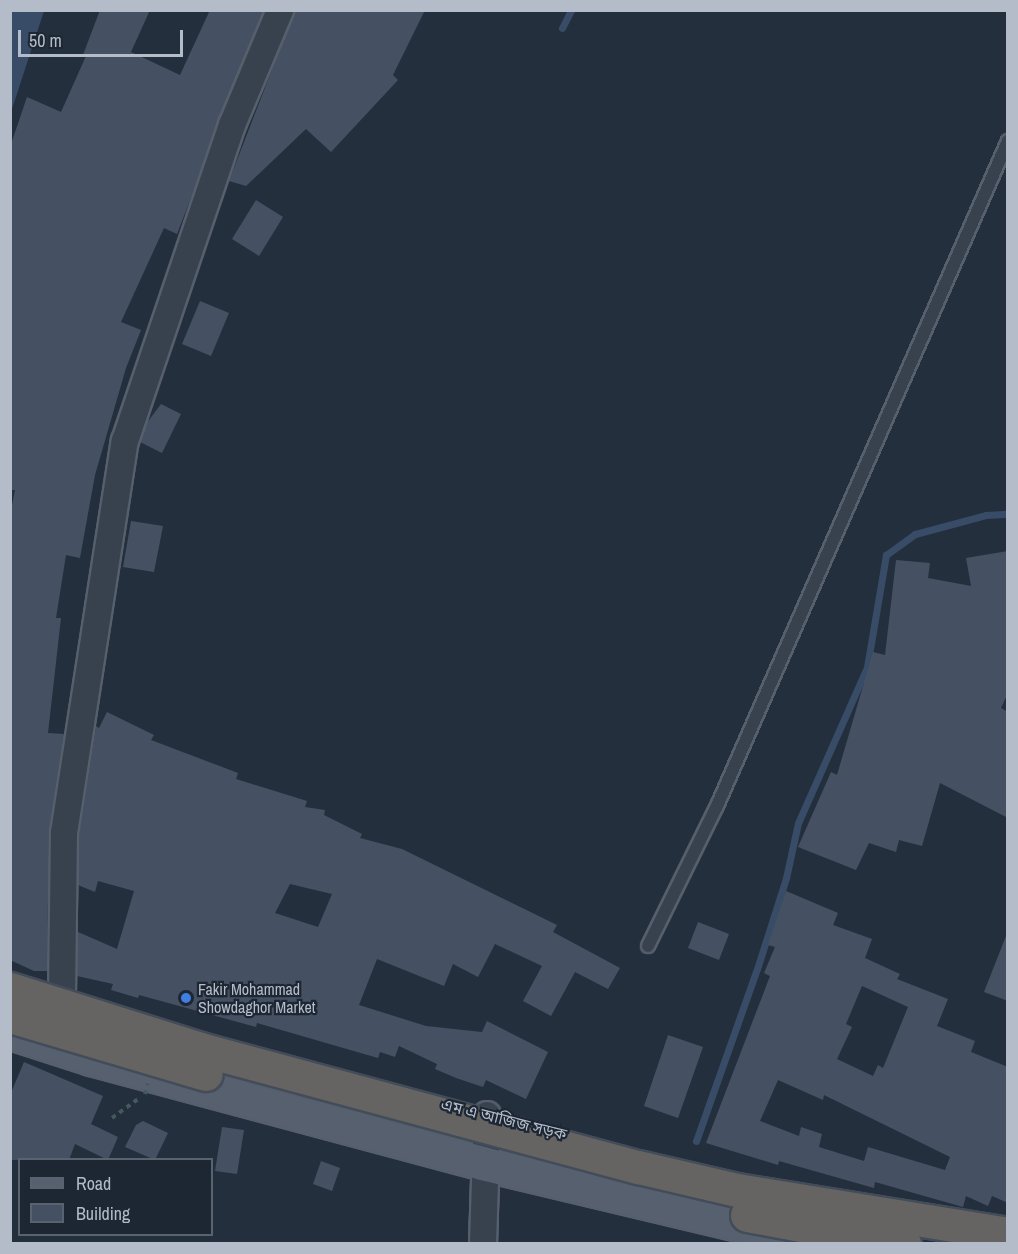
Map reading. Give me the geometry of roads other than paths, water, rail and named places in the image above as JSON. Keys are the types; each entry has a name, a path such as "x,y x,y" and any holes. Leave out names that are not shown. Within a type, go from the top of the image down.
{"highway":[{"path":"10,989 200,1049 638,1167 737,1190 1008,1234"},
{"path":"10,1016 185,1069 633,1188 730,1211 904,1244"}],"main road":[{"name":"এম এ আজিজ সড়ক","path":"10,973 62,994 207,1040 487,1115 743,1178 1008,1222"},
{"path":"10,1032 91,1058 482,1163 729,1225 829,1244"}],"street":[{"path":"62,994 64,832 125,441 232,125 280,10"},
{"path":"483,1244 482,1163 487,1115"}],"lane":[{"path":"648,946 717,806 1008,141"}],"water":[{"path":"10,11 44,11 11,112"}],"waterway":[{"path":"562,28 571,10"},
{"path":"696,1141 757,969 786,878 798,823 867,667 886,555 915,534 986,515 1008,514"}],"place":[{"name":"Fakir Mohammad Showdaghor Market","path":"186,998"}]}
